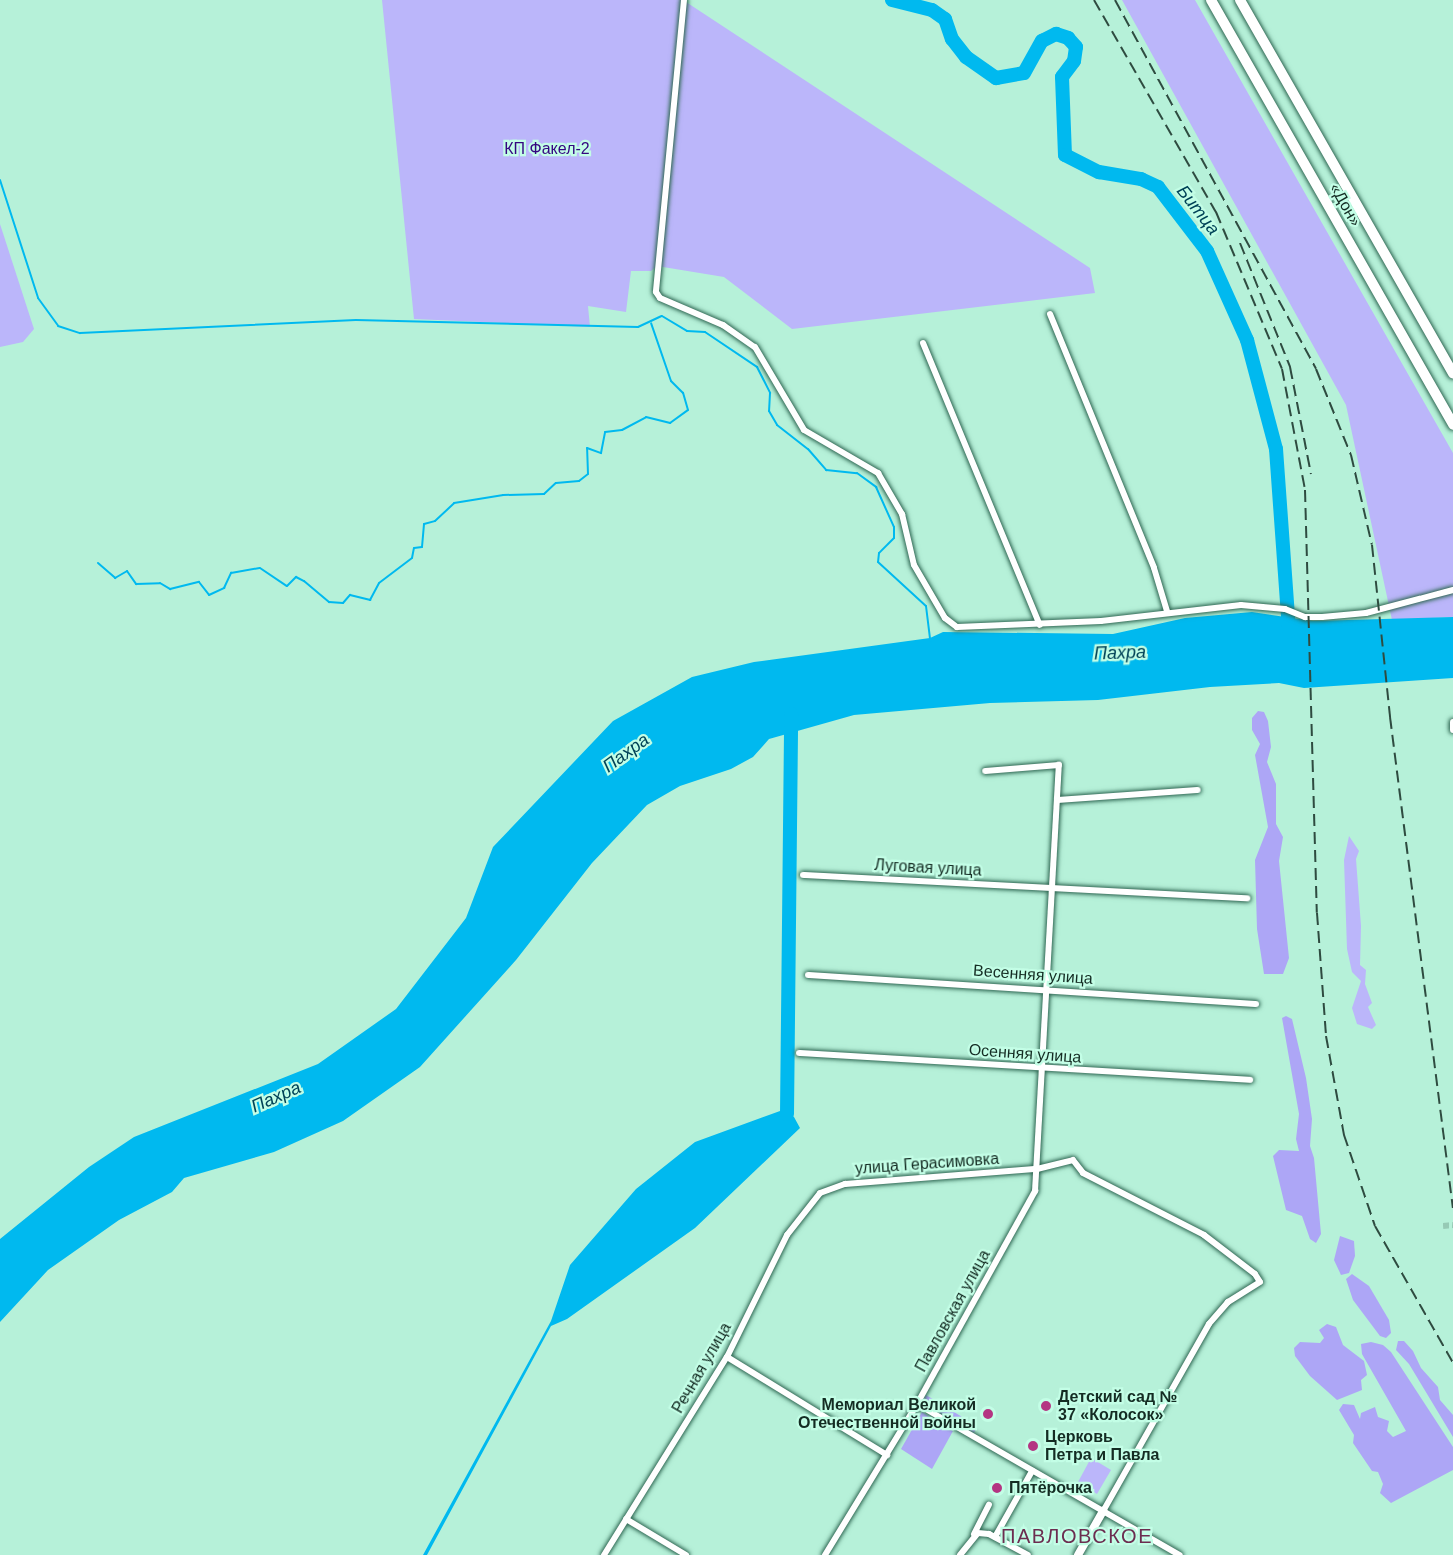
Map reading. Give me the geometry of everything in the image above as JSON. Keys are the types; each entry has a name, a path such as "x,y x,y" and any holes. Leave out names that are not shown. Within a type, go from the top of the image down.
{"highway":[{"name":"«Дон»","path":"1211,0 1453,425"},
{"name":"«Дон»","path":"1240,0 1453,374"}],"street":[{"path":"684,0 656,292 660,298 723,325 754,347 804,430 878,473 902,514 914,565 945,618 957,627 1040,625 1241,605 1285,609 1305,617 1322,617 1366,613 1453,590"},
{"path":"1050,314 1154,567 1167,611"},
{"path":"923,343 1040,625"},
{"path":"1453,722 1453,730"},
{"path":"985,771 1059,765 1037,1169"},
{"path":"1058,800 1198,790"},
{"name":"Луговая улица","path":"802,875 1247,898"},
{"name":"Весенняя улица","path":"807,975 1256,1004"},
{"name":"Осенняя улица","path":"799,1053 1044,1070 1250,1080"},
{"name":"улица Герасимовка","path":"820,1193 845,1184 1037,1169 1073,1160 1083,1173 1204,1235 1255,1274 1260,1282 1228,1302 1209,1324 1103,1511"},
{"name":"Павловская улица","path":"825,1555 917,1404 1035,1191 1037,1169"},
{"name":"Речная улица","path":"604,1555 727,1357 787,1235 820,1193"},
{"path":"727,1357 887,1455"},
{"path":"917,1404 1180,1555"},
{"path":"995,1537 1032,1471"},
{"path":"960,1555 989,1505"},
{"path":"1078,1555 1103,1511"},
{"path":"626,1519 686,1555"},
{"path":"974,1534 995,1537 1028,1555"}],"green space":[{"name":"КП Факел-2","path":"382,0 683,0 1090,268 1095,293 792,329 724,277 657,266 651,271 631,271 626,312 588,306 590,327 414,319"},
{"path":"1122,0 1195,0 1453,453 1453,617 1392,620 1346,405"},
{"path":"0,224 34,329 23,342 0,347"},
{"path":"1349,836 1359,851 1356,859 1361,926 1360,965 1366,970 1365,984 1372,1003 1368,1007 1376,1025 1372,1029 1357,1024 1352,1008 1361,981 1352,972 1347,949 1344,860"},
{"path":"1091,1458 1111,1470 1097,1494 1078,1482"}],"shaded area":[{"path":"1258,711 1264,712 1268,721 1271,747 1267,762 1276,784 1276,824 1283,837 1279,861 1289,958 1283,974 1264,974 1257,929 1255,860 1268,827 1255,755 1260,744 1252,730 1252,718"},
{"path":"1286,1016 1292,1019 1306,1078 1312,1119 1310,1146 1314,1158 1321,1234 1316,1243 1310,1239 1302,1216 1286,1210 1273,1156 1279,1150 1299,1151 1296,1139 1299,1114 1282,1018"},
{"path":"1340,1236 1354,1241 1355,1256 1349,1273 1341,1275 1334,1260"},
{"path":"1352,1274 1369,1286 1389,1320 1391,1333 1386,1338 1380,1336 1353,1300 1346,1279"},
{"path":"1327,1324 1336,1327 1343,1345 1364,1361 1367,1375 1361,1380 1362,1390 1337,1400 1310,1376 1295,1356 1294,1348 1300,1342 1320,1343 1324,1338 1319,1330"},
{"path":"1398,1341 1404,1341 1413,1351 1421,1368 1438,1387 1440,1400 1453,1415 1453,1437 1409,1364 1396,1350"},
{"path":"1371,1342 1383,1345 1391,1352 1453,1447 1453,1470 1391,1503 1380,1493 1383,1484 1378,1472 1372,1471 1353,1443 1354,1435 1339,1410 1343,1404 1354,1405 1360,1419 1361,1413 1375,1407 1378,1417 1389,1421 1387,1431 1393,1437 1406,1431 1362,1354 1361,1344"},
{"path":"926,1395 977,1426 974,1433 922,1403"},
{"path":"922,1412 953,1431 932,1469 901,1449"}],"water":[{"name":"Пахра","path":"1252,612 1313,621 1453,617 1453,678 1304,688 1279,683 1210,687 1098,700 990,703 854,715 769,739 753,757 731,769 680,786 647,805 592,863 516,960 420,1067 343,1121 274,1152 184,1178 172,1192 119,1220 48,1270 0,1322 0,1239 89,1167 134,1137 318,1064 396,1009 466,918 493,847 613,721 692,677 754,662 930,638 943,632 1113,634 1185,618"},
{"path":"780,1111 794,1117 800,1128 695,1228 567,1319 551,1326 427,1555 423,1555 551,1321 570,1265 636,1189 695,1142"}],"waterway":[{"name":"Битца","path":"892,0 932,10 945,19 952,39 966,57 996,78 1024,73 1042,41 1056,34 1068,38 1076,47 1074,61 1062,77 1065,155 1099,172 1141,179 1158,187 1207,251 1247,340 1276,449 1289,632"},
{"path":"0,180 38,298 58,326 80,333 356,320 638,327 662,316 687,331 705,332 757,367 770,393 769,411 777,425 808,449 826,470 857,473 876,487 894,527 894,538 879,553 878,562 926,606 930,641"},
{"path":"98,563 115,578 127,571 136,584 160,583 170,589 199,582 209,595 224,588 231,573 260,568 287,586 296,577 329,602 343,603 350,595 370,600 379,583 412,558 414,548 422,547 424,524 435,521 454,503 503,495 544,494 556,483 579,481 588,474 587,448 601,453 605,432 622,430 646,417 670,423 688,410 683,393 671,381 651,323"},
{"path":"787,1114 791,714"}],"tunnel":[{"path":"1443,1226 1453,1225"}],"railway":[{"path":"1094,0 1216,212 1282,369 1305,490 1317,913 1326,1036 1344,1135 1375,1226 1453,1363"},
{"path":"1115,0 1316,369 1351,455 1372,545 1390,717 1453,1208"},
{"path":"1240,243 1290,367 1311,474"}],"place":[{"name":"Детский сад № 37 «Колосок»","path":"1046,1406"},
{"name":"Мемориал Великой Отечественной войны","path":"988,1414"},
{"name":"Церковь Петра и Павла","path":"1033,1446"},
{"name":"Пятёрочка","path":"997,1488"}],"district":[{"name":"ПАВЛОВСКОЕ","path":"1077,1536"}]}
